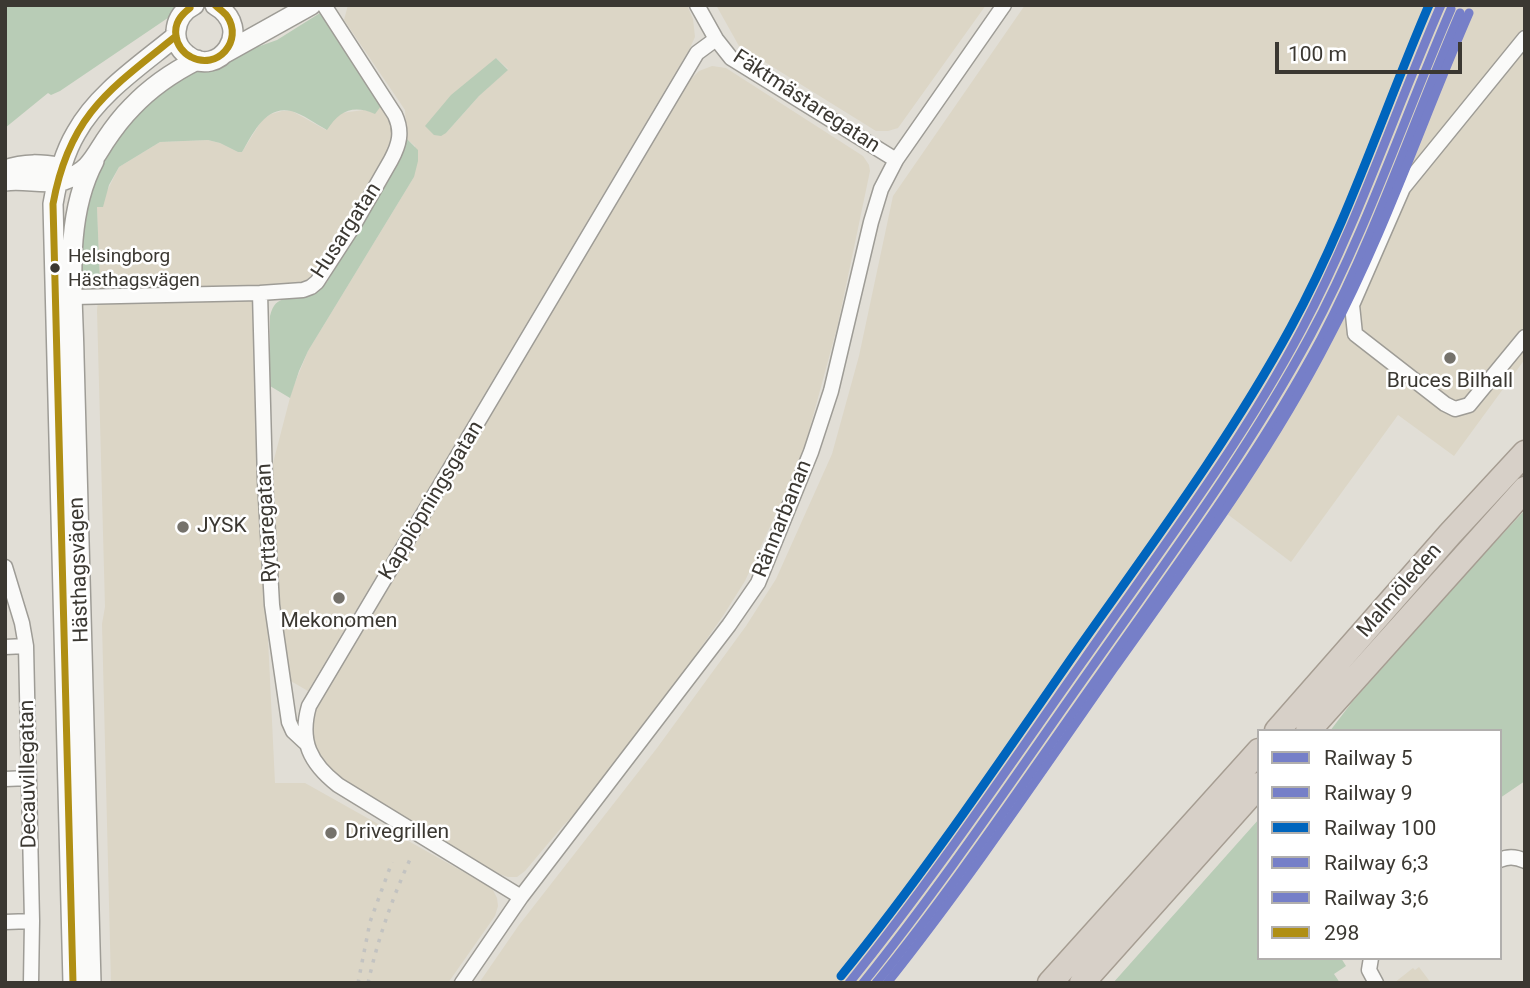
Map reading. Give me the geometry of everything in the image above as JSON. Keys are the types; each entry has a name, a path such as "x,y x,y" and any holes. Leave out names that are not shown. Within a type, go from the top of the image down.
{"highway":[{"name":"Malmöleden","path":"1279,729 1525,453"},
{"name":"Malmöleden","path":"1310,729 1525,489"},
{"path":"1050,983 1257,753"},
{"path":"1082,983 1257,787"}],"main road":[{"name":"Hästhagsvägen","path":"73,983 53,204 68,148 75,134 96,105 185,11 194,5"},
{"path":"215,5 229,16 233,25 232,41 225,53"},
{"path":"176,21 181,49 197,60 215,60 311,5"},
{"path":"5,181 62,176 85,169 132,107 167,77 197,60"},
{"name":"Hästhagsvägen","path":"92,983 73,240 82,188 94,160"},
{"path":"5,170 41,164 62,176 76,216"}],"street":[{"name":"Husargatan","path":"73,298 260,293 303,290 317,282 352,228 391,160 400,138 400,127 395,115 324,5"},
{"name":"Fäktmästaregatan","path":"697,5 716,39 731,58 896,160"},
{"name":"Rännarbanan","path":"462,983 521,897 729,625 758,583 811,452 831,391 881,189 896,160 1004,5"},
{"path":"1525,38 1403,188 1352,305 1355,334 1455,409 1469,405 1525,337"},
{"name":"Kapplöpningsgatan","path":"307,744 305,720 309,706 697,53 716,39"},
{"name":"Ryttaregatan","path":"260,293 265,481 272,605 289,722 293,731 307,744"},
{"name":"Decauvillegatan","path":"5,567 23,623 26,646 31,983"},
{"path":"5,647 26,646"},
{"path":"307,744 324,774 338,785 521,897"},
{"path":"5,779 29,778"},
{"path":"1502,859 1506,857 1525,860"},
{"path":"5,922 32,921"},
{"path":"1372,960 1369,970 1376,983"},
{"path":"1374,960 1382,983"}],"shaded area":[{"path":"348,5 687,5 693,19 695,37 308,691 289,680 278,604 272,467 292,390 308,351 414,177 415,146 407,139 405,110 344,20","holes":["496,58 508,69 479,96 446,133"]},
{"path":"716,5 986,5 898,128 876,131 739,46"},
{"path":"1025,5 1525,5 1525,359 1454,456 1398,415 1291,562 1214,504 1018,793 922,927 876,983 479,983 519,925 657,748 746,626 776,579 832,454 859,356 893,196"},
{"path":"712,66 726,68 863,156 869,165 870,171 838,324 802,457 745,581 640,734 597,791 525,871 517,877 508,877 331,773 315,753 310,723 316,706 338,668 691,79 699,71"},
{"path":"381,106 391,123 393,135 390,151 315,276 303,283 254,286 275,783 305,783 485,884 493,890 497,898 495,916 448,983 111,983 102,624 105,607 97,207 119,167 160,142 208,140 242,152 262,120 271,114 292,111 326,130 341,113 364,110 372,112"},
{"path":"1419,967 1431,983 1394,983 1413,968 1415,970"}],"green space":[{"path":"5,5 187,5 60,91 51,95 48,93 5,128"},
{"path":"320,13 381,106 375,114 360,110 347,111 336,118 327,130 296,112 274,112 261,122 242,152 208,140 160,142 119,167 109,185 103,207 97,207 100,284 82,282 79,261 90,186 110,146 141,110 177,81 223,59 277,40"},
{"path":"496,58 508,70 479,96 446,133 441,136 434,135 425,126 451,95"},
{"path":"407,139 418,150 414,177 308,351 290,398 270,386 270,316 273,308 284,299 311,295 327,282 400,158"},
{"path":"1525,510 1525,781 1502,797 1502,729 1332,729 1352,702"},
{"path":"1257,821 1257,960 1342,960 1346,966 1334,974 1340,983 1113,983"}],"railway":[{"path":"368,983 376,950 412,855"},
{"path":"358,983 370,922 392,862"}],"rail line":[{"name":"100","path":"841,976 902,898 989,778 1187,494 1267,370 1330,248 1429,5"},
{"name":"5","path":"849,983 969,824 1198,498 1252,415 1322,290 1441,5"},
{"name":"9","path":"863,983 923,906 1178,546 1286,379 1349,256 1451,9"},
{"name":"6;3","path":"876,983 963,868 1187,551 1244,468 1297,383 1359,259 1460,13"},
{"name":"3;6","path":"887,983 1003,827 1200,547 1281,424 1349,299 1469,13"}],"transit line":[{"name":"298","path":"190,8 177,23 178,43 191,57 210,60 225,51 232,35 227,16 215,5"},
{"name":"298","path":"73,983 53,204 60,173 70,148 96,106 131,72 176,36"}],"place":[{"name":"Helsingborg Hästhagsvägen","path":"55,268"},
{"name":"Bruces Bilhall","path":"1450,358"},
{"name":"JYSK","path":"183,527"},
{"name":"Mekonomen","path":"339,598"},
{"name":"Drivegrillen","path":"331,833"}]}
